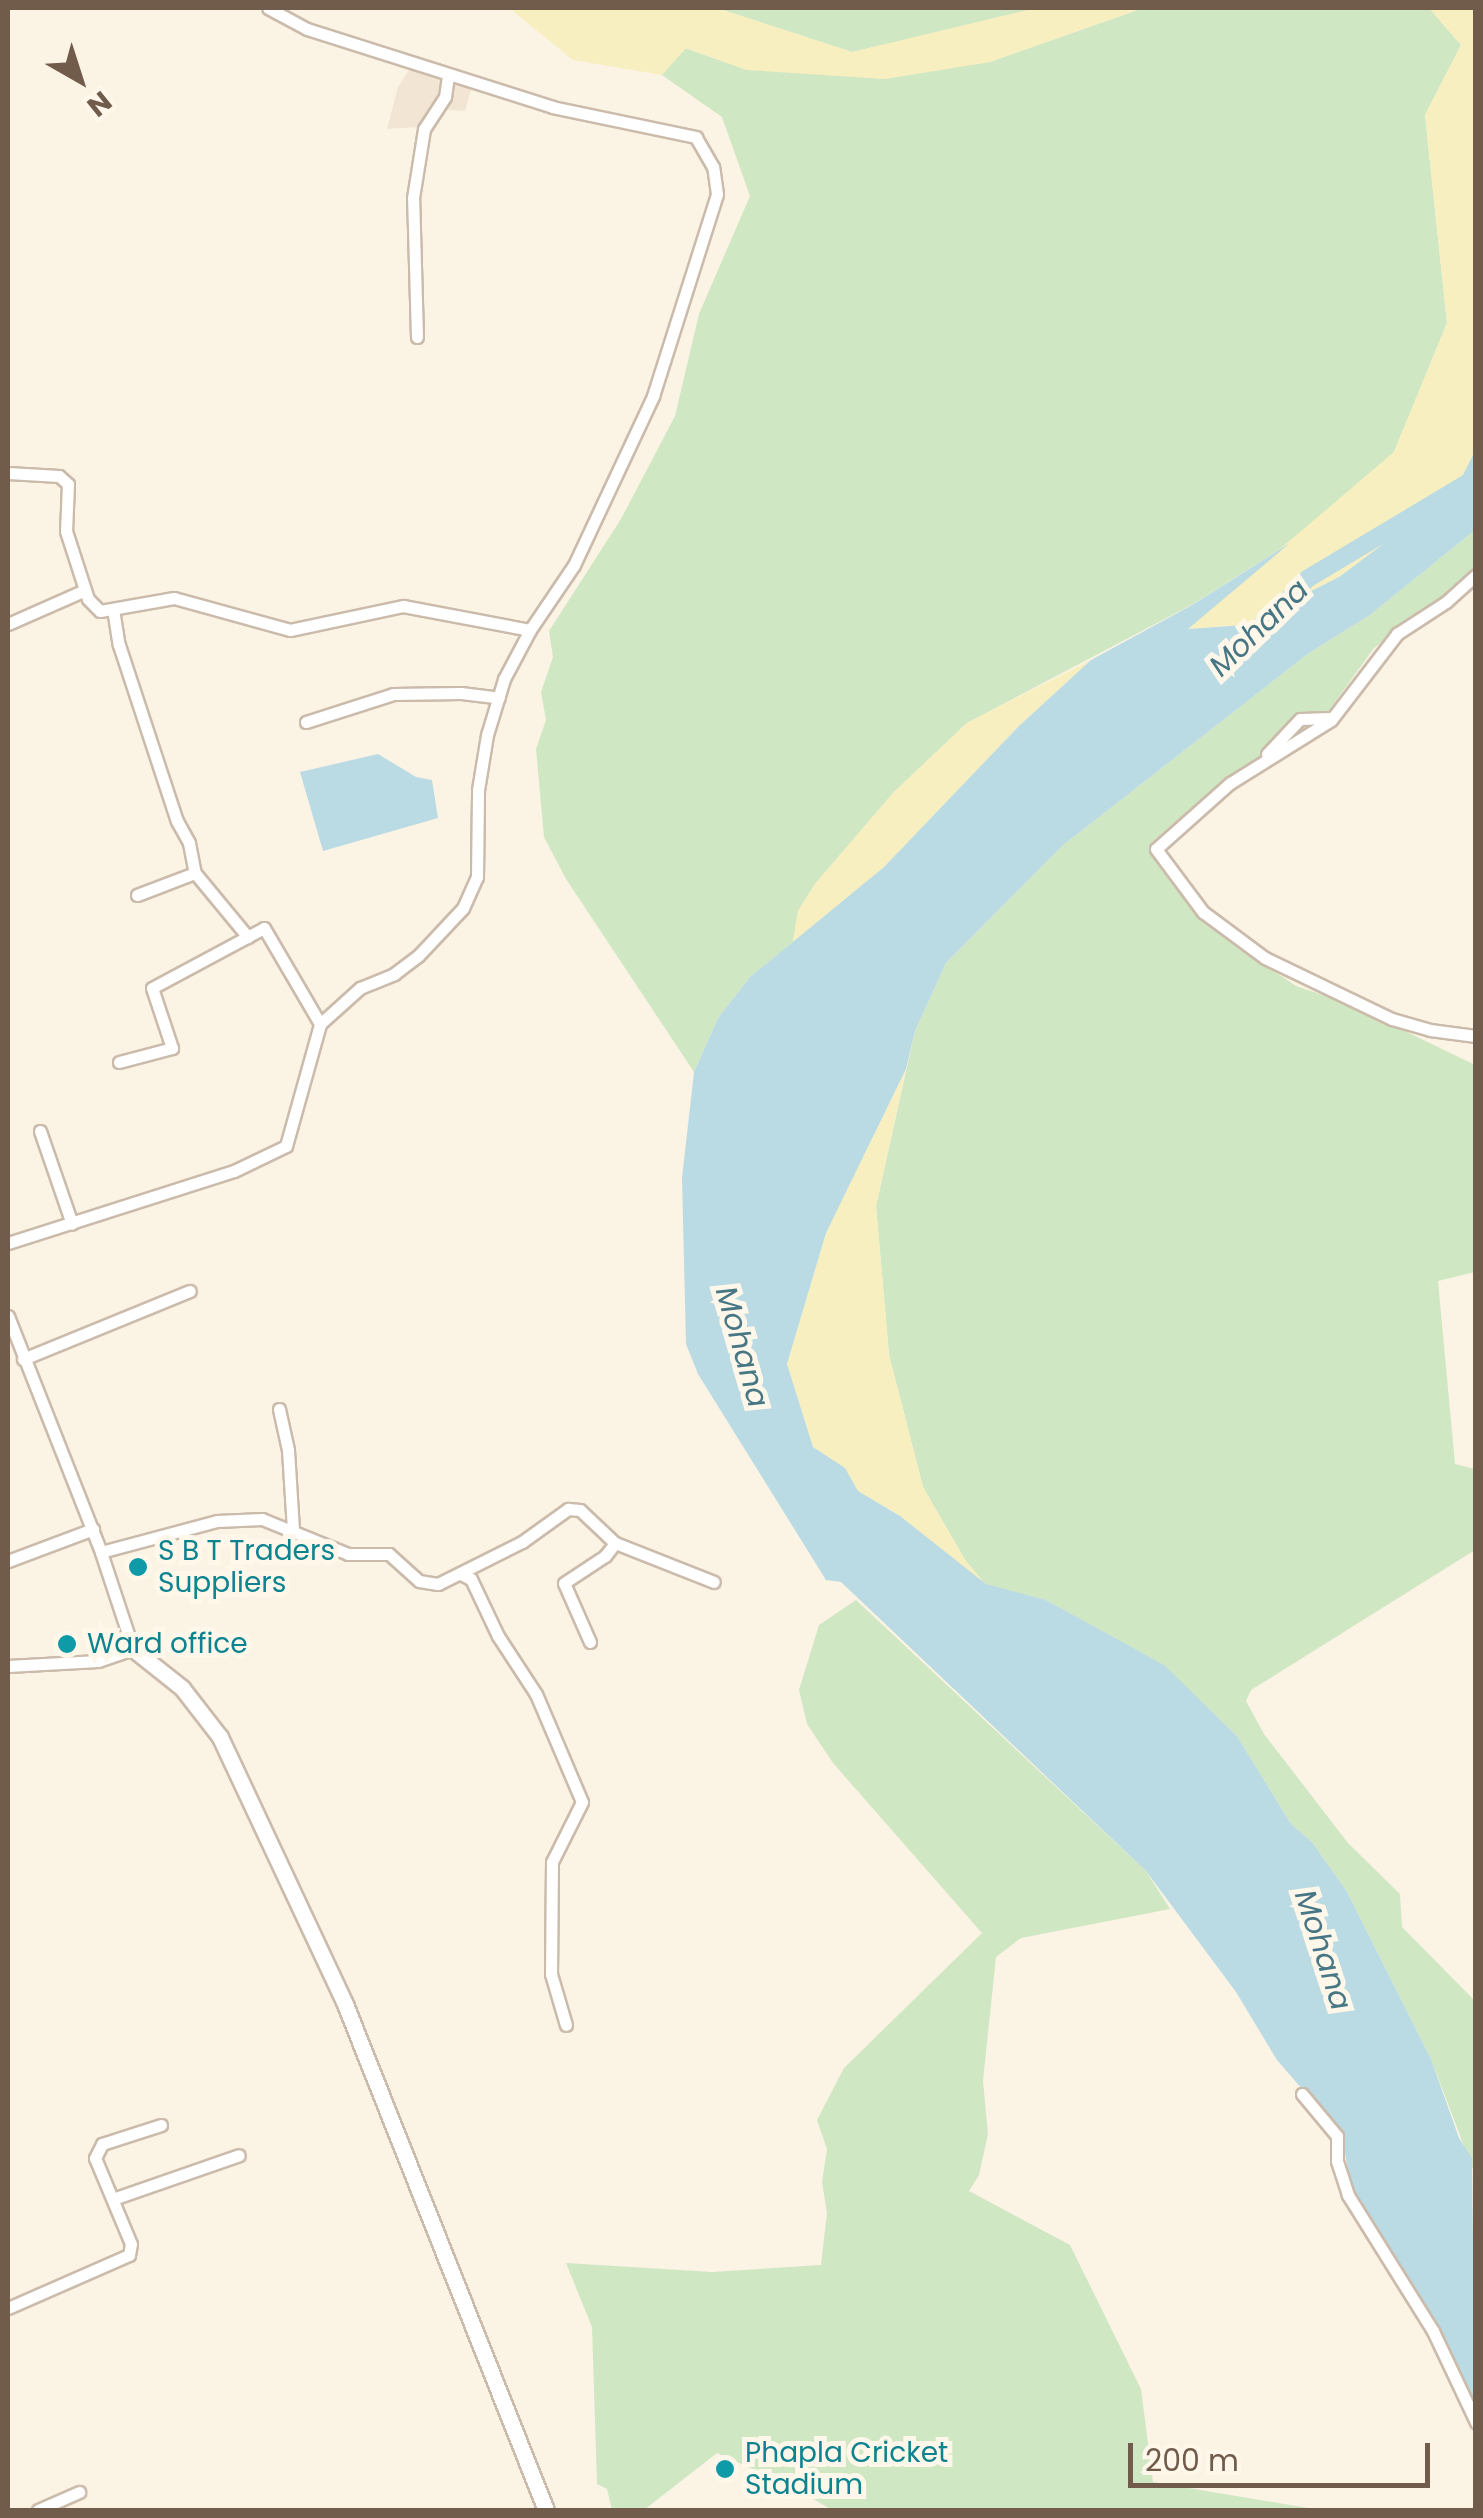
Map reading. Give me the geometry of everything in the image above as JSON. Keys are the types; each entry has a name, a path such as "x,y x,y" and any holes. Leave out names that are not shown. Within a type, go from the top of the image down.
{"main road":[{"path":"132,1649 182,1688 220,1737 345,2004 546,2510"}],"street":[{"path":"8,1243 234,1171 286,1146 320,1024 360,988 394,974 418,956 463,908 477,877 478,790 498,698 530,630 574,565 653,396 717,194 713,167 696,137 553,107 307,29 268,8"},
{"path":"417,337 413,198 424,129 445,97 448,75"},
{"path":"8,473 59,476 68,484 66,531 85,590 100,611 174,598 290,630 404,606 530,630"},
{"path":"1476,575 1446,602 1397,634 1332,718 1230,783 1156,849 1203,912 1265,958 1392,1019 1430,1030 1476,1036"},
{"path":"8,624 85,590"},
{"path":"112,609 119,645 177,821 189,843 195,873 248,937"},
{"path":"306,722 393,694 461,693 498,698"},
{"path":"137,895 195,873"},
{"path":"119,1062 172,1048 152,988 264,928 320,1024"},
{"path":"40,1131 72,1224"},
{"path":"23,1359 190,1291"},
{"path":"8,1316 101,1552 132,1649 98,1661 8,1666"},
{"path":"279,1409 288,1450 293,1530"},
{"path":"101,1552 217,1521 262,1519 348,1554 389,1554 419,1581 438,1584 522,1542 568,1509 580,1510 615,1543 714,1582"},
{"path":"8,1561 92,1529"},
{"path":"590,1642 564,1582 605,1556 615,1543"},
{"path":"461,1574 470,1579 498,1636 536,1694 582,1802 552,1862 551,1974 566,2025"},
{"path":"1302,2094 1338,2136 1338,2161 1348,2196 1433,2331 1476,2422"},
{"path":"8,2308 129,2255 132,2244 95,2158 102,2144 161,2125"},
{"path":"113,2199 239,2155"},
{"path":"38,2510 78,2492"}],"shaded area":[{"path":"411,67 473,82 465,111 429,108 419,127 387,129 398,87"}],"green space":[{"path":"717,8 1028,8 1032,12 852,52"},
{"path":"1143,8 1429,8 1461,45 1425,115 1447,323 1394,452 1290,543 1193,604 967,723 894,792 815,884 798,911 793,942 750,977 718,1018 694,1072 566,879 544,837 536,749 546,720 541,692 553,657 549,631 621,519 675,416 699,314 750,196 722,117 662,75 685,48 747,70 990,62"},
{"path":"1475,530 1475,571 1374,648 1327,713 1296,718 1261,758 1155,845 1153,857 1193,906 1231,942 1296,986 1349,1004 1475,1065 1475,1272 1438,1281 1455,1464 1475,1469 1475,1550 1251,1690 1246,1701 1264,1734 1348,1843 1400,1894 1402,1927 1475,2001 1475,2175 1431,2059 1346,1890 1312,1842 1291,1824 1237,1736 1163,1665 1046,1600 986,1585 965,1560 923,1487 889,1355 876,1206 915,1031 946,963 1062,846 1309,653 1370,615"},
{"path":"856,1600 1146,1871 1170,1909 1021,1938 996,1957 983,2081 988,2134 979,2175 969,2191 1070,2245 1141,2389 1153,2482 1320,2510 832,2510 791,2486 717,2453 644,2510 612,2510 607,2489 597,2484 592,2327 566,2263 712,2272 821,2265 827,2213 822,2182 827,2149 817,2120 844,2068 982,1933 833,1763 807,1724 799,1690 819,1625"}],"sand":[{"path":"509,8 717,8 852,52 1036,8 1143,8 990,62 885,79 747,70 686,48 662,75 573,60"},
{"path":"1429,8 1475,8 1475,451 1464,475 1418,518 1339,577 1244,625 1186,629 1394,452 1447,323 1425,115 1461,45"},
{"path":"1091,660 1019,726 884,867 793,942 798,911 815,884 894,792 967,723"},
{"path":"906,1069 876,1206 889,1355 923,1487 965,1560 986,1585 900,1516 858,1491 845,1468 813,1447 787,1364 826,1233"}],"water":[{"path":"1475,451 1475,530 1370,615 1309,653 1062,846 946,963 915,1031 906,1069 826,1233 787,1364 813,1447 845,1468 858,1491 900,1516 986,1584 1046,1600 1164,1665 1237,1736 1291,1824 1312,1842 1346,1890 1431,2059 1459,2138 1472,2158 1475,2404 1441,2337 1353,2193 1341,2134 1277,2060 1236,1992 1146,1871 841,1582 826,1580 698,1374 686,1344 682,1178 694,1072 718,1018 750,977 884,867 1019,726 1091,660 1192,605 1290,543 1188,629 1244,625 1339,577 1418,518 1463,475"},
{"path":"378,754 416,777 432,780 438,818 323,851 300,772"}],"waterway":[{"name":"Mohana","path":"1267,622 1307,579 1476,478"}],"place":[{"name":"S B T Traders Suppliers","path":"138,1567"},
{"name":"Ward office","path":"67,1644"},
{"name":"Phapla Cricket Stadium","path":"725,2469"}]}
